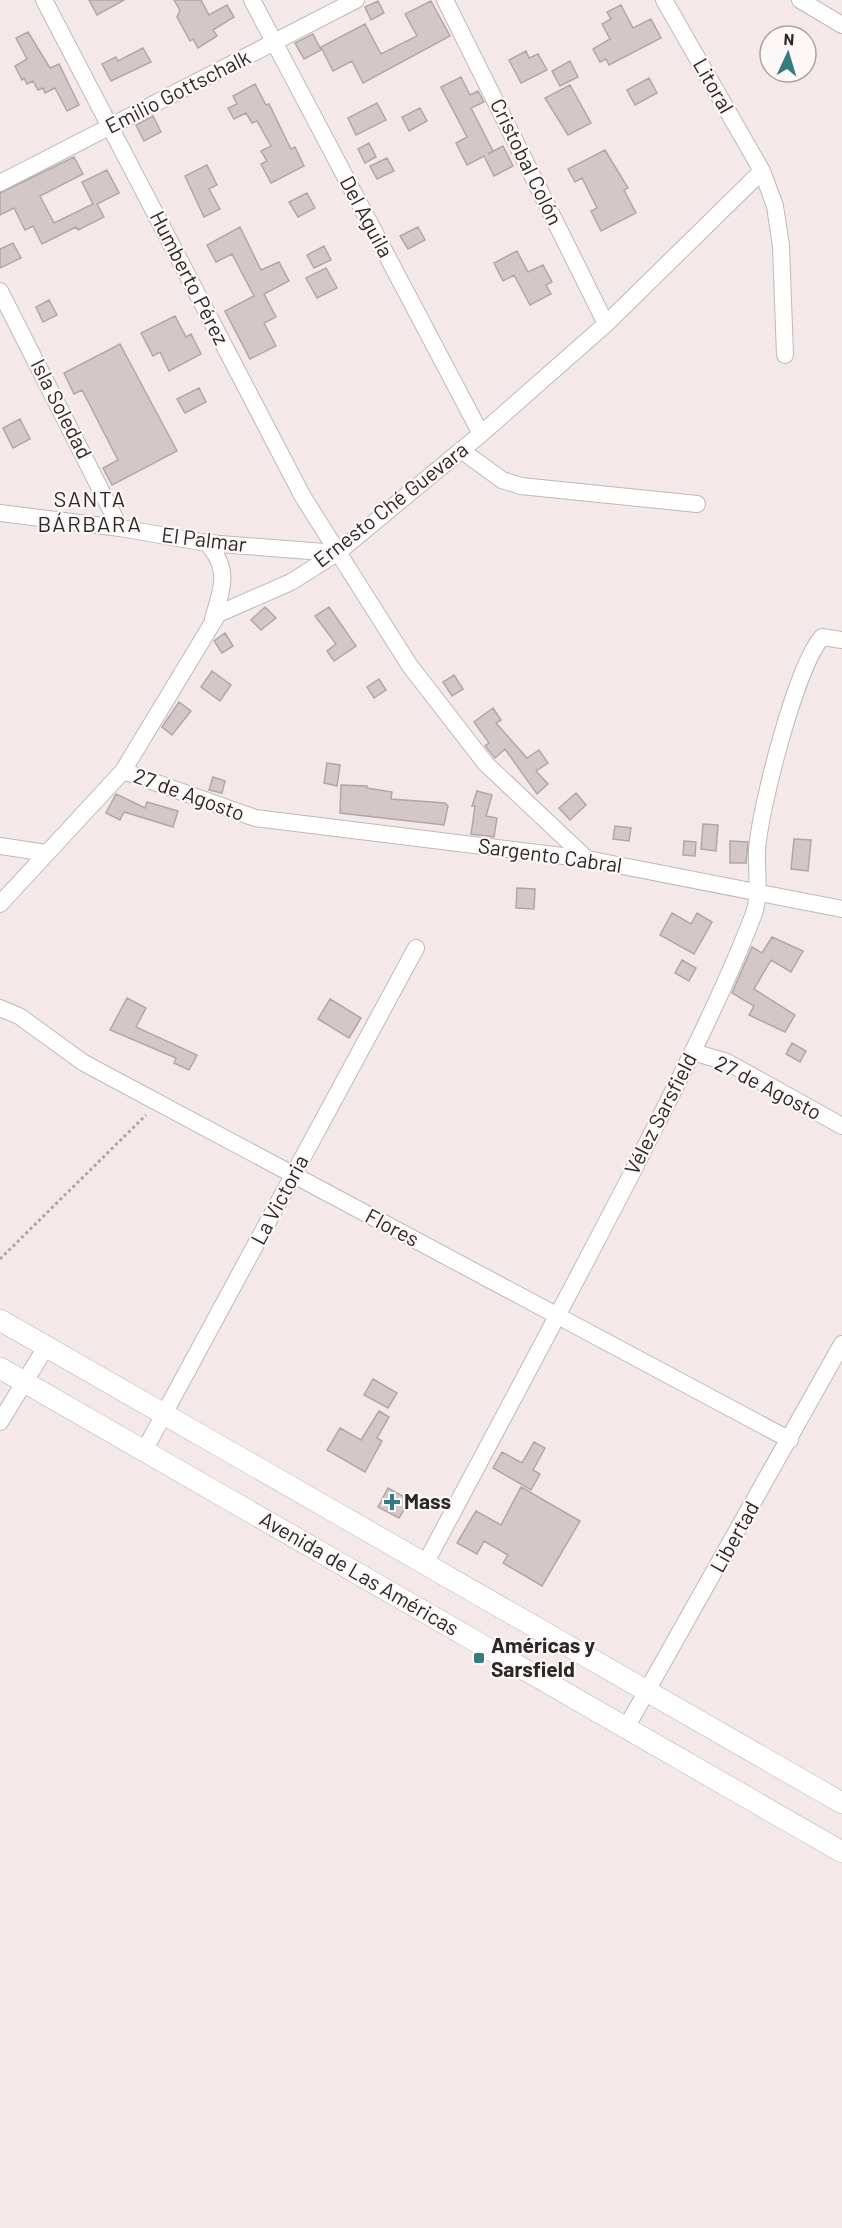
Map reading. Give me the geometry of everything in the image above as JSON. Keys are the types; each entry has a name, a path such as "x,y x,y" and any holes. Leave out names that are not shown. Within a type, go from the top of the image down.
{"main road":[{"name":"Avenida de Las Américas","path":"0,1320 842,1803"},
{"name":"Avenida de Las Américas","path":"0,1368 842,1852"}],"street":[{"name":"Humberto Pérez","path":"44,0 303,497 337,553 410,666 486,764 587,859"},
{"name":"Del Aguila","path":"252,0 481,434"},
{"name":"Emilio Gottschalk","path":"0,183 356,0"},
{"name":"Cristobal Colón","path":"445,0 606,324"},
{"name":"Litoral","path":"664,0 762,171 775,206 781,246 785,355"},
{"path":"800,0 842,25"},
{"name":"Ernesto Ché Guevara","path":"213,619 218,614 291,582 337,553 481,434 606,324 762,171"},
{"name":"Isla Soledad","path":"0,291 120,528"},
{"path":"461,450 502,480 521,486 697,504"},
{"name":"El Palmar","path":"0,513 120,528 207,543 337,553"},
{"path":"0,904 123,771 213,619 223,584 222,571 219,557 207,543"},
{"name":"Vélez Sarsfield","path":"425,1564 558,1317 693,1053 754,913 757,893 757,849 775,765 814,647 822,637 842,640"},
{"name":"27 de Agosto","path":"123,771 255,818"},
{"name":"Sargento Cabral","path":"255,818 587,859 842,909"},
{"path":"0,846 46,853"},
{"name":"La Victoria","path":"144,1451 416,948"},
{"name":"Flores","path":"0,1008 19,1016 84,1063 790,1440"},
{"name":"27 de Agosto","path":"693,1053 727,1062 842,1126"},
{"name":"Libertad","path":"626,1728 842,1344"},
{"path":"0,1422 46,1347"}],"path":[{"path":"0,1259 158,1103"}],"building":[{"path":"89,0 124,0 97,15"},
{"path":"174,0 201,0 209,15 227,5 234,17 213,30 217,36 198,48 193,39 190,41 177,17 180,10"},
{"path":"378,1 384,13 371,20 365,7"},
{"path":"431,1 450,36 363,83 352,61 333,71 321,47 365,24 381,54 417,36 405,14"},
{"path":"621,5 633,28 651,19 661,38 609,65 606,59 600,62 593,49 610,39 602,24 611,19 607,12"},
{"path":"28,32 50,68 59,64 79,105 67,111 55,88 45,93 43,88 38,90 33,81 27,84 24,78 22,80 15,66 27,59 16,38"},
{"path":"313,34 321,50 304,59 295,43"},
{"path":"143,48 151,62 111,81 102,64 116,57 118,61"},
{"path":"526,51 529,58 538,54 547,70 521,83 509,60"},
{"path":"570,61 578,77 560,86 552,71"},
{"path":"461,77 470,95 478,91 484,102 471,108 493,151 488,154 503,146 513,166 494,176 484,156 467,165 456,143 467,137 441,87"},
{"path":"649,78 657,93 635,105 627,90"},
{"path":"255,84 266,105 269,104 291,149 295,147 304,166 271,183 261,164 267,161 261,151 271,146 257,121 252,123 246,113 234,119 228,108 237,104 233,96"},
{"path":"570,85 591,123 568,135 545,98"},
{"path":"377,103 386,120 356,135 348,118"},
{"path":"420,108 427,121 409,131 402,117"},
{"path":"153,116 161,132 144,141 136,125"},
{"path":"369,143 376,157 365,163 358,149"},
{"path":"605,150 628,188 624,190 636,213 601,231 591,211 597,208 582,178 575,182 568,169"},
{"path":"74,157 83,174 40,196 54,223 93,204 82,182 107,170 119,193 97,204 104,217 78,230 76,227 42,244 33,226 25,230 14,208 0,215 0,193"},
{"path":"387,158 394,171 377,179 370,166"},
{"path":"207,165 217,185 209,189 220,209 204,217 185,176"},
{"path":"307,193 315,208 298,217 289,202"},
{"path":"240,227 261,270 279,262 289,281 264,294 276,317 264,323 276,346 250,359 225,311 254,296 232,254 216,262 207,245"},
{"path":"418,227 425,240 408,249 400,236"},
{"path":"13,243 21,258 0,268 0,249"},
{"path":"324,246 331,260 314,268 307,255"},
{"path":"517,251 528,272 543,265 552,282 546,285 551,294 530,305 514,275 503,281 494,263"},
{"path":"326,268 337,288 317,298 306,278"},
{"path":"49,300 57,315 43,322 36,307"},
{"path":"175,316 186,337 191,334 201,354 169,371 160,352 153,356 141,333"},
{"path":"120,344 177,451 112,485 103,468 118,460 82,390 74,394 64,373"},
{"path":"199,388 206,402 185,413 177,399"},
{"path":"20,419 30,439 13,448 3,428"},
{"path":"265,607 276,618 261,630 251,620"},
{"path":"329,607 356,646 334,661 327,651 336,644 315,616"},
{"path":"225,633 233,646 222,653 214,641"},
{"path":"212,671 231,685 220,701 201,687"},
{"path":"454,675 463,689 452,696 443,682"},
{"path":"379,679 386,690 374,698 367,687"},
{"path":"179,702 191,711 172,735 162,727"},
{"path":"493,708 501,720 496,723 527,758 539,750 548,763 536,771 548,784 537,794 505,749 495,758 485,746 489,743 474,722"},
{"path":"327,763 340,765 337,786 324,783"},
{"path":"213,777 225,781 222,793 209,790"},
{"path":"341,785 367,786 367,788 392,792 391,799 445,803 448,806 444,825 340,813"},
{"path":"477,791 492,795 486,816 497,818 494,837 471,834 475,806 472,806"},
{"path":"576,793 586,805 570,820 559,808"},
{"path":"116,794 145,808 147,802 178,811 173,827 124,812 120,820 106,813"},
{"path":"703,824 718,825 716,851 701,849"},
{"path":"615,826 631,828 629,841 613,839"},
{"path":"794,839 811,840 808,871 791,869"},
{"path":"684,841 696,842 695,856 683,855"},
{"path":"730,841 748,842 746,863 730,863"},
{"path":"517,888 535,889 534,909 516,908"},
{"path":"672,913 691,924 697,913 712,922 694,954 660,935"},
{"path":"772,937 803,951 791,972 771,960 754,989 795,1015 785,1032 749,1015 754,1006 732,993 752,947 762,953"},
{"path":"682,960 696,968 689,981 675,973"},
{"path":"127,998 146,1008 136,1027 197,1055 189,1070 174,1063 176,1058 110,1030"},
{"path":"330,999 361,1018 349,1038 318,1019"},
{"path":"792,1043 806,1051 800,1062 786,1054"},
{"path":"373,1379 397,1393 388,1408 364,1395"},
{"path":"379,1411 389,1417 377,1438 382,1441 365,1472 327,1450 340,1428 361,1440"},
{"path":"534,1442 545,1448 533,1470 540,1474 531,1490 493,1468 502,1452 522,1463"},
{"path":"521,1487 580,1521 542,1586 503,1563 508,1555 484,1541 477,1554 457,1543 476,1511 501,1525"},
{"path":"388,1488 410,1500 399,1518 378,1507"}],"place":[{"name":"Mass","path":"392,1502"},
{"name":"Américas y Sarsfield","path":"479,1658"}],"district":[{"name":"SANTA BÁRBARA","path":"90,512"}]}
